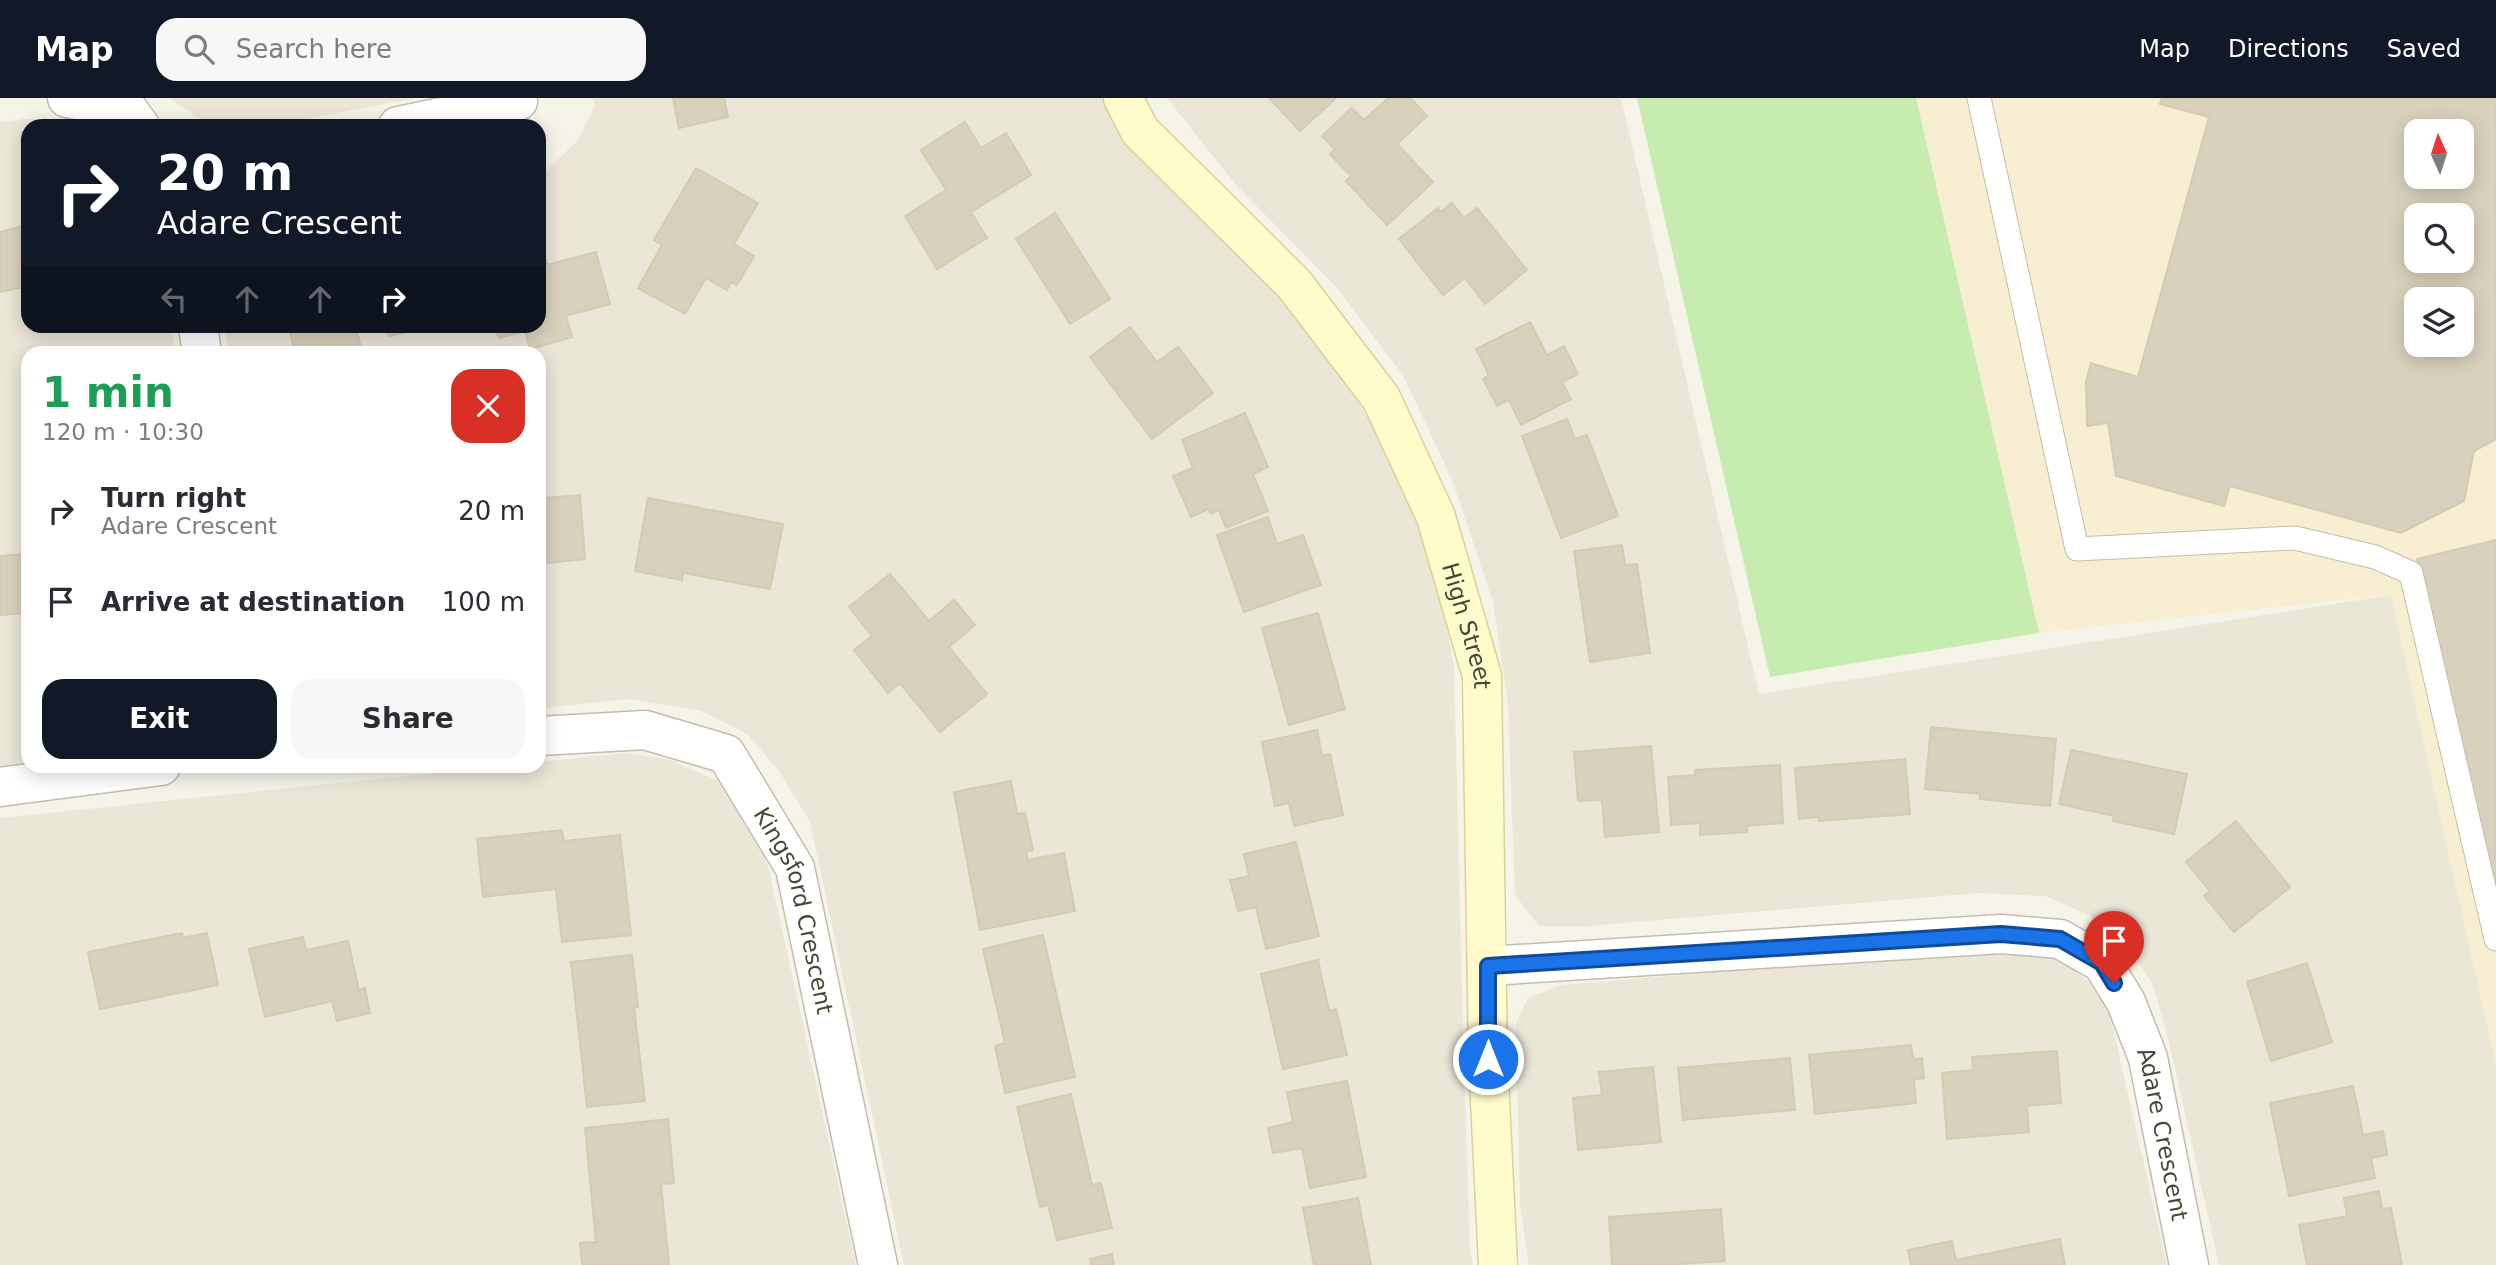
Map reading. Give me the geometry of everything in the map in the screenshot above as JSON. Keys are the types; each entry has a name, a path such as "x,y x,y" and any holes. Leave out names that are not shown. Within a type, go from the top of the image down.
{"street":[{"path":"67,98 129,111 135,119"},
{"name":"High Street","path":"1123,98 1140,131 1294,284 1381,398 1436,517 1482,676 1488,1059 1498,1265"},
{"path":"433,119 518,102"},
{"name":"Kingsford Crescent","path":"546,736 645,730 726,754 795,868 878,1265"},
{"path":"0,788 110,773"},
{"name":"Adare Crescent","path":"1488,966 2001,934 2060,939 2102,963 2126,1002 2148,1058 2189,1265"}],"lane":[{"path":"1979,98 2077,549 2295,538 2375,557 2411,573 2496,939"}],"shaded area":[{"path":"169,98 416,98 307,119 200,119"},
{"path":"591,98 1101,98 1159,174 1260,277 1326,350 1369,419 1412,500 1440,589 1454,667 1464,1067 1470,1250 1473,1265 904,1265 810,822 779,771 747,734 699,710 627,699 546,708 546,346 228,346 225,333 546,333 546,171 579,139 595,105"},
{"path":"1167,98 1621,98 1759,694 2391,595 2496,1065 2496,1265 2219,1265 2169,1042 2153,985 2129,949 2091,916 2045,896 1978,893 1587,926 1539,926 1515,895 1508,704 1493,602 1453,482 1403,375 1337,288 1236,185"},
{"path":"1916,98 2496,98 2496,1065 2391,595 2039,633"},
{"path":"21,119 21,333 172,333 175,346 21,346 21,764 0,766 0,122"},
{"path":"626,753 667,759 717,780 748,815 769,870 856,1265 0,1265 0,818 436,773 546,773 546,761"},
{"path":"2008,947 2054,956 2087,980 2109,1011 2167,1265 1529,1265 1520,1206 1516,1023 1528,998 1562,985"}],"green space":[{"path":"1637,98 1916,98 2039,633 1770,677"}],"building":[{"path":"673,98 724,98 728,117 679,128"},
{"path":"1269,98 1336,98 1300,131"},
{"path":"1388,98 1410,98 1427,116 1397,144 1433,182 1387,225 1346,181 1351,176 1330,154 1335,149 1322,136 1352,108 1364,120"},
{"path":"2162,98 2496,98 2496,439 2474,451 2464,501 2401,533 2230,486 2224,506 2116,476 2108,423 2087,426 2086,382 2091,363 2138,377 2209,117 2160,104"},
{"path":"965,122 981,148 1006,133 1031,175 971,212 987,238 937,269 905,216 946,190 921,150"},
{"path":"696,168 758,203 734,244 754,256 737,285 731,282 727,290 706,278 685,314 638,288 662,245 654,240"},
{"path":"1452,203 1464,218 1477,208 1527,270 1485,304 1465,278 1443,295 1399,239 1438,208 1441,212"},
{"path":"1055,213 1110,299 1070,324 1016,239"},
{"path":"21,227 21,288 0,292 0,232"},
{"path":"596,252 610,304 566,316 572,337 540,346 529,346 526,333 546,333 546,260 547,265"},
{"path":"1530,322 1547,355 1564,346 1578,374 1562,382 1571,399 1521,425 1509,400 1497,406 1483,379 1489,375 1476,349"},
{"path":"1130,327 1157,362 1178,347 1213,393 1152,439 1090,357"},
{"path":"290,333 358,333 360,346 293,346"},
{"path":"497,333 518,333 499,338"},
{"path":"1245,413 1268,467 1253,474 1268,511 1226,528 1219,510 1211,514 1208,509 1191,517 1173,476 1193,468 1182,440"},
{"path":"1567,419 1575,439 1587,435 1618,516 1561,538 1522,436"},
{"path":"580,495 585,559 546,563 546,498"},
{"path":"648,498 783,524 770,589 683,573 682,580 635,571"},
{"path":"1268,517 1277,544 1303,535 1321,585 1244,612 1217,535"},
{"path":"2496,540 2496,897 2417,559"},
{"path":"1622,545 1625,565 1637,564 1650,653 1590,662 1574,551"},
{"path":"21,554 21,614 0,615 0,556"},
{"path":"890,574 929,621 954,600 975,625 949,647 987,694 940,732 900,683 888,693 854,650 872,636 849,607"},
{"path":"1318,613 1345,709 1289,725 1262,628"},
{"path":"1931,727 2056,739 2050,806 1980,799 1980,794 1925,789"},
{"path":"1317,730 1322,756 1330,754 1343,815 1294,826 1289,803 1275,806 1262,742"},
{"path":"1651,746 1659,832 1605,837 1602,800 1578,801 1574,752"},
{"path":"2071,750 2187,774 2174,834 2113,821 2114,816 2059,804"},
{"path":"1905,759 1910,814 1819,821 1818,817 1799,819 1795,768"},
{"path":"1780,765 1783,823 1747,826 1747,832 1700,835 1700,823 1671,825 1668,777 1695,775 1695,770"},
{"path":"1011,781 1017,814 1025,813 1033,850 1026,852 1028,860 1064,853 1075,911 980,930 954,792"},
{"path":"2236,821 2290,887 2234,932 2204,896 2210,891 2186,862"},
{"path":"562,830 564,841 620,835 631,935 562,942 556,889 483,897 477,839"},
{"path":"1296,842 1319,936 1266,949 1256,907 1238,911 1230,880 1249,876 1244,854"},
{"path":"182,933 183,938 207,933 218,985 100,1009 88,952"},
{"path":"1043,935 1075,1077 1005,1093 995,1046 1005,1043 983,949"},
{"path":"303,937 306,950 348,941 359,990 365,988 370,1013 337,1021 332,1001 265,1017 249,949"},
{"path":"632,955 638,1007 634,1007 645,1101 587,1107 571,962"},
{"path":"1318,960 1329,1011 1336,1009 1347,1055 1283,1069 1261,974"},
{"path":"2307,963 2332,1042 2271,1061 2247,982"},
{"path":"1911,1045 1913,1060 1922,1058 1924,1078 1914,1079 1916,1103 1815,1114 1809,1055"},
{"path":"2057,1051 2061,1103 2027,1106 2029,1132 1947,1139 1942,1073 1973,1070 1972,1057"},
{"path":"1790,1058 1795,1110 1683,1120 1678,1068"},
{"path":"1653,1067 1661,1142 1578,1150 1573,1098 1602,1095 1599,1072"},
{"path":"1347,1081 1366,1177 1310,1188 1302,1148 1273,1153 1268,1128 1293,1122 1287,1092"},
{"path":"2353,1086 2363,1135 2383,1131 2387,1155 2371,1158 2375,1178 2289,1196 2270,1103"},
{"path":"1071,1094 1092,1185 1101,1183 1112,1228 1057,1240 1048,1205 1040,1207 1017,1107"},
{"path":"668,1119 674,1183 661,1184 669,1265 582,1265 580,1243 596,1242 585,1128"},
{"path":"2379,1191 2382,1209 2391,1208 2402,1265 2307,1265 2299,1225 2347,1216 2344,1198"},
{"path":"1358,1198 1371,1265 1314,1265 1303,1208"},
{"path":"1721,1209 1725,1261 1612,1265 1609,1217"},
{"path":"2060,1239 2065,1265 1911,1265 1908,1250 1952,1241 1956,1260"},
{"path":"1112,1254 1114,1265 1091,1265 1090,1259"}],"route":[{"path":"1488,1059 1488,966 2001,934 2060,939 2102,963 2114,983"}]}
